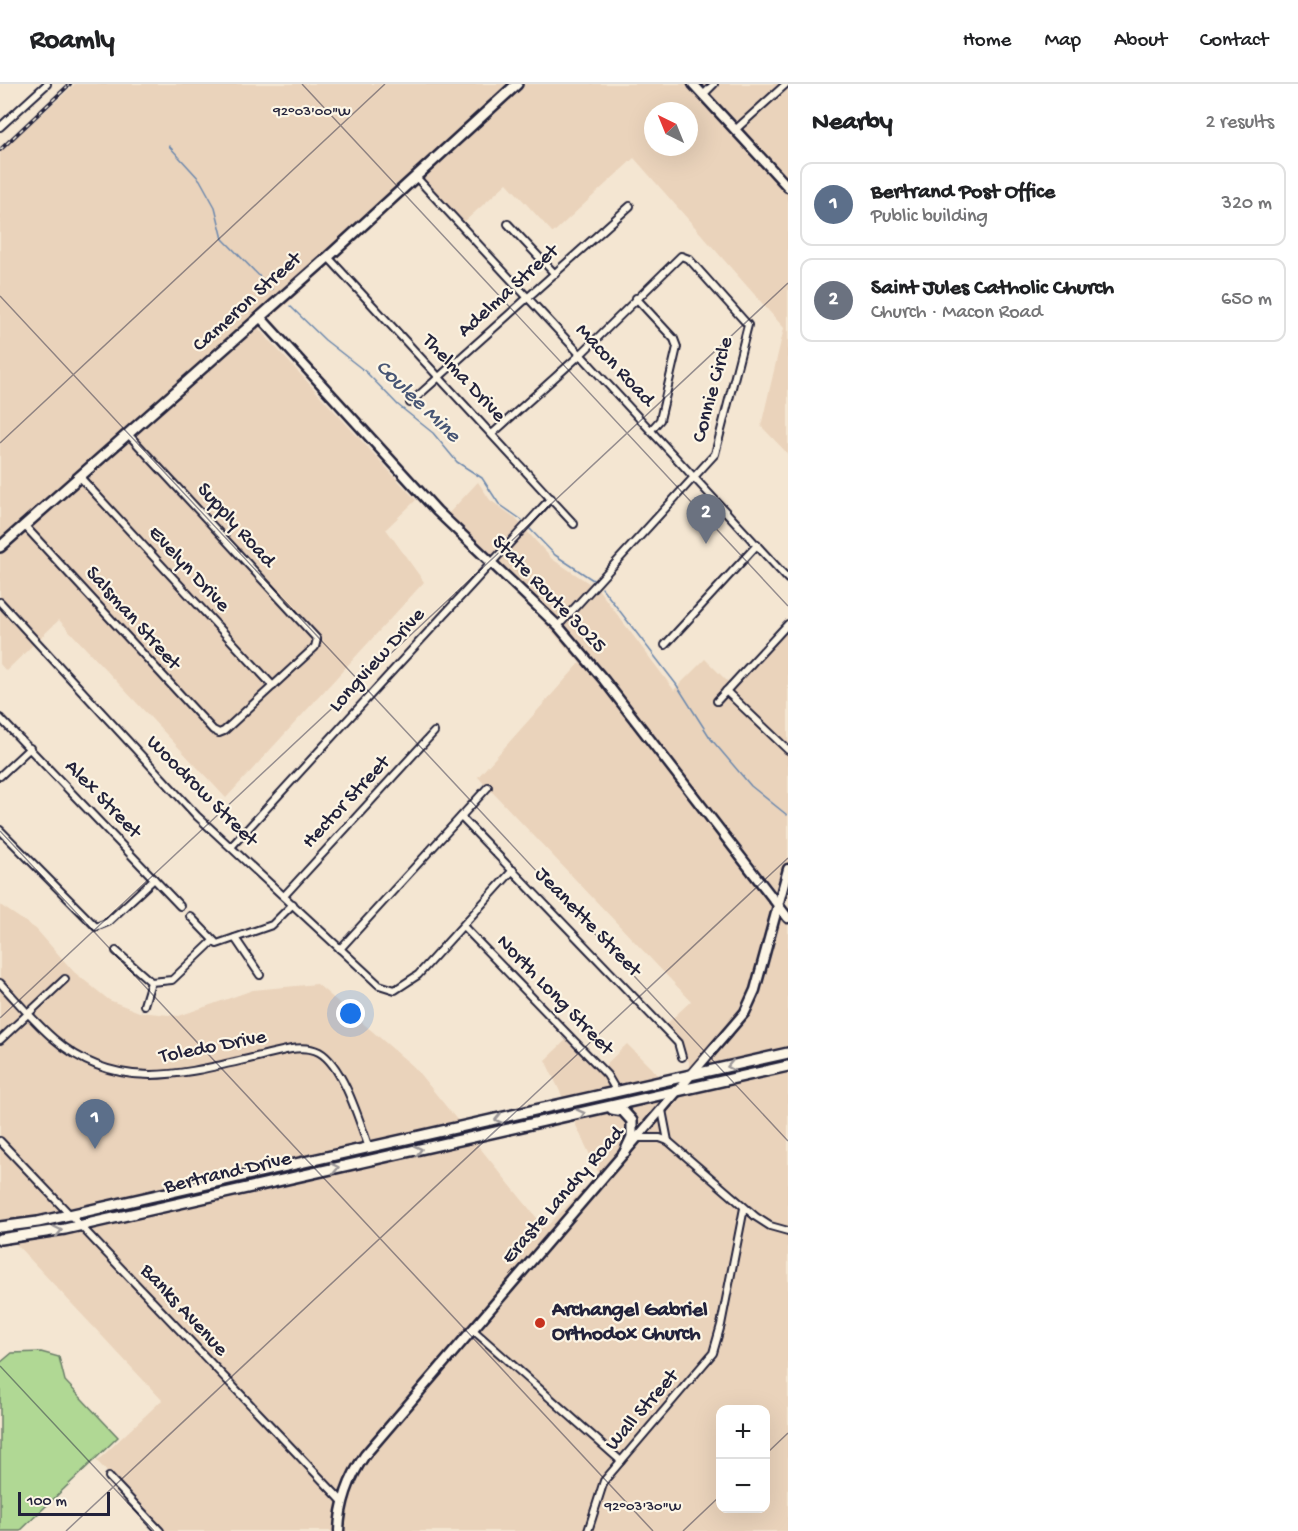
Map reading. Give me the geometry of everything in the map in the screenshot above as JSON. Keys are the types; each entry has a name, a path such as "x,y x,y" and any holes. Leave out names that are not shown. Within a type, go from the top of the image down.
{"main road":[{"name":"Cameron Street","path":"0,547 260,318 517,84"},
{"name":"Bertrand Drive","path":"0,1227 70,1215 788,1053"},
{"name":"Bertrand Drive","path":"0,1239 34,1236 80,1226 788,1066"},
{"path":"606,1108 623,1112 632,1121 632,1137 626,1152"}],"street":[{"path":"0,128 47,84"},
{"path":"693,84 788,187"},
{"path":"703,95 714,84"},
{"path":"735,130 786,84"},
{"name":"Macon Road","path":"416,177 788,579"},
{"name":"Adelma Street","path":"410,403 630,206"},
{"path":"508,224 555,274"},
{"name":"Connie Circle","path":"492,434 582,354 636,298 683,256 748,325 718,449 694,477"},
{"name":"Thelma Drive","path":"328,257 574,524"},
{"path":"636,298 674,339 677,347 660,420 651,430"},
{"name":"State Route 3025","path":"260,318 416,489 558,626 604,680 788,918"},
{"name":"Supply Road","path":"128,434 315,636 317,641 315,647 273,686"},
{"name":"Evelyn Drive","path":"79,476 273,686"},
{"path":"558,626 694,477"},
{"name":"Longview Drive","path":"231,847 551,498"},
{"name":"Salsman Street","path":"24,525 172,688 219,733 273,686"},
{"path":"665,645 757,545"},
{"name":"Woodrow Street","path":"0,602 197,816 379,986 390,990 402,987 418,975 463,926"},
{"path":"717,701 788,624"},
{"path":"726,691 788,750"},
{"name":"Alex Street","path":"0,718 180,906"},
{"name":"Hector Street","path":"284,896 434,732"},
{"path":"0,776 30,748"},
{"path":"340,949 488,787"},
{"name":"Jeanette Street","path":"461,817 678,1042 682,1057"},
{"path":"0,830 96,927 101,927 108,922 154,879"},
{"name":"Eraste Landry Road","path":"339,1531 342,1502 366,1455 472,1329 736,1025 751,1002 788,869"},
{"path":"463,926 513,870"},
{"path":"190,916 216,944 272,925 293,904"},
{"name":"North Long Street","path":"463,926 607,1075 617,1092"},
{"path":"235,938 260,975"},
{"path":"116,951 151,982 172,980 213,941"},
{"path":"0,1040 64,979"},
{"path":"144,1005 151,982"},
{"name":"Toledo Drive","path":"0,983 55,1040 98,1066 128,1074 178,1075 296,1049 316,1051 330,1060 339,1073 369,1148"},
{"path":"662,1110 668,1142"},
{"path":"462,1127 463,1140"},
{"path":"638,1138 660,1138 668,1142 744,1208 770,1226 788,1231"},
{"name":"Banks Avenue","path":"0,1141 342,1502"},
{"name":"Wall Street","path":"588,1531 602,1485 713,1353 721,1325 744,1208"},
{"path":"472,1329 621,1461"},
{"path":"110,1477 160,1531"}],"shaded area":[{"path":"75,84 788,84 788,454 761,426 784,328 634,158 553,233 507,183 464,222 424,179 259,329 416,500 386,529 424,582 226,798 59,620 6,671 0,664 0,152"},
{"path":"478,482 490,500 514,517 552,559 598,589 674,690 705,659 734,688 788,630 788,861 778,905 788,918 788,1531 162,1531 97,1461 162,1400 0,1227 0,905 36,929 74,972 109,1000 139,1012 179,1016 253,990 317,984 414,1067 545,1228 599,1174 545,1060 566,1040 598,1072 627,1044 660,1077 689,1069 689,1061 660,1030 691,1001 478,777 580,663 448,514"}],"green space":[{"path":"41,1352 59,1357 65,1381 118,1437 20,1531 0,1531 0,1363 12,1353"}],"waterway":[{"name":"Coulee Mine","path":"169,146 200,180 215,207 223,239 272,289"},
{"name":"Coulee Mine","path":"290,306 325,340 366,372 398,405 433,433 457,462 482,478 499,504 522,520"},
{"name":"Coulee Mine","path":"530,529 555,555 593,580"},
{"name":"Coulee Mine","path":"602,588 676,684 711,739 751,786 787,815"}],"railway":[{"path":"0,150 70,84"}],"place":[{"name":"Saint Jules Catholic Church","path":"706,544"},
{"name":"Bertrand Post Office","path":"95,1149"},
{"name":"Archangel Gabriel Orthodox Church","path":"540,1323"}]}
